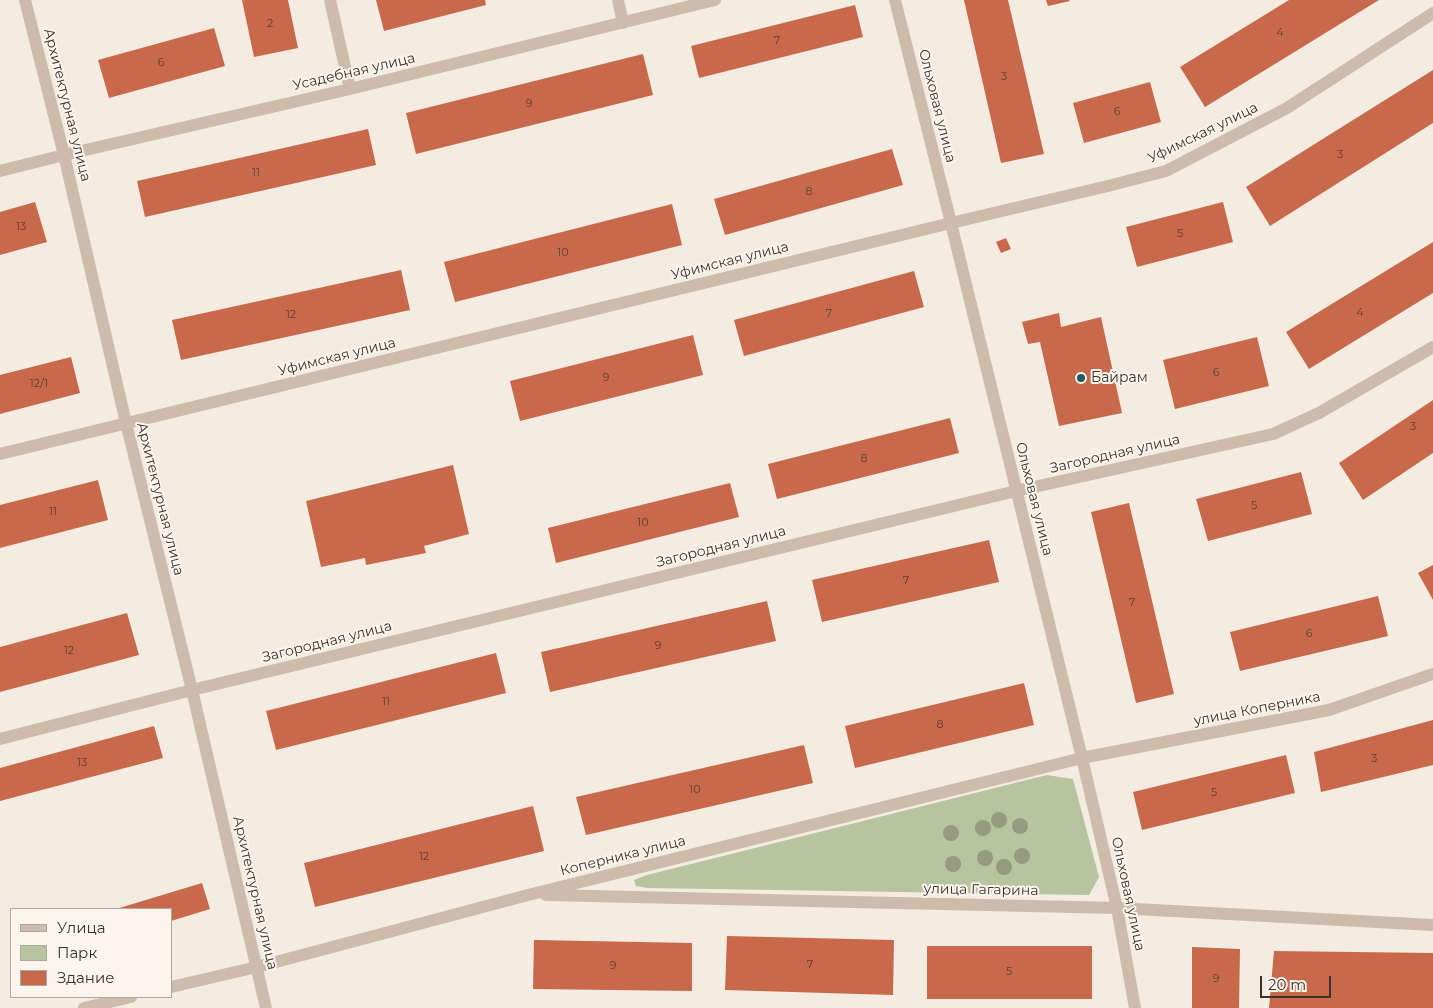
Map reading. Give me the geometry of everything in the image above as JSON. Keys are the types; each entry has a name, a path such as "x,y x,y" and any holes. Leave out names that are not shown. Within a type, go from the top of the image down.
{"street":[{"name":"Архитектурная улица","path":"25,0 64,155 266,1007"},
{"path":"330,0 350,89"},
{"path":"618,0 623,23"},
{"name":"Усадебная улица","path":"0,172 64,155 350,89 715,0"},
{"name":"Ольховая улица","path":"895,0 1082,758 1117,908 1135,1008"},
{"name":"Уфимская улица","path":"0,454 1166,171 1288,108 1433,14"},
{"name":"Загородная улица","path":"0,739 192,690 1016,491 1273,434 1319,414 1433,347"},
{"name":"улица Коперника","path":"1082,758 1329,710 1433,674"},
{"name":"Коперника улица","path":"172,987 257,967 528,895 1082,758"},
{"name":"улица Гагарина","path":"528,895 1117,908 1433,925"},
{"path":"84,1008 128,998"}],"green space":[{"path":"1047,775 1073,779 1099,877 1089,895 648,888 636,886 634,880 647,875"}],"building":[{"path":"242,0 288,0 298,48 254,57"},
{"path":"376,0 485,0 486,5 384,31"},
{"path":"964,0 1008,0 1044,154 1001,163"},
{"path":"1046,0 1069,0 1070,1 1048,6"},
{"path":"1289,0 1379,0 1205,107 1180,67"},
{"path":"855,5 863,37 699,78 691,46"},
{"path":"214,28 225,66 109,98 98,60"},
{"path":"643,54 653,95 416,154 406,113"},
{"path":"1433,70 1433,123 1270,226 1246,187"},
{"path":"1150,82 1161,122 1084,143 1073,103"},
{"path":"368,129 376,165 145,217 137,181"},
{"path":"892,149 903,185 725,235 714,199"},
{"path":"35,202 47,242 0,255 0,212"},
{"path":"1223,202 1233,242 1137,267 1126,227"},
{"path":"672,204 682,245 455,302 444,262"},
{"path":"1006,238 1011,249 1001,253 996,242"},
{"path":"1433,242 1433,293 1309,369 1286,332"},
{"path":"401,270 410,310 181,360 172,320"},
{"path":"914,271 924,307 744,356 734,320"},
{"name":"Байрам","path":"1059,313 1061,327 1101,317 1122,413 1059,426 1040,342 1028,344 1022,322"},
{"path":"693,335 703,375 520,421 510,381"},
{"path":"1257,337 1269,386 1175,409 1163,360"},
{"path":"71,357 80,393 0,414 0,375"},
{"path":"1433,400 1433,453 1363,500 1339,463"},
{"path":"950,418 959,453 777,499 768,464"},
{"path":"453,465 469,534 424,546 426,553 366,565 365,558 321,567 306,501"},
{"path":"1301,472 1312,514 1208,541 1196,499"},
{"path":"98,480 108,520 0,548 0,505"},
{"path":"730,483 739,517 556,563 548,528"},
{"path":"1129,503 1174,694 1136,703 1091,512"},
{"path":"989,540 999,582 822,622 812,580"},
{"path":"1433,565 1433,600 1418,573"},
{"path":"1378,596 1388,636 1240,671 1230,632"},
{"path":"767,601 776,641 550,692 541,652"},
{"path":"127,613 139,655 0,692 0,647"},
{"path":"496,653 506,693 276,750 266,711"},
{"path":"1024,683 1034,725 855,768 845,726"},
{"path":"1433,720 1433,765 1321,792 1314,752"},
{"path":"154,726 163,758 0,801 0,768"},
{"path":"804,745 813,783 586,835 576,797"},
{"path":"1286,755 1295,793 1142,830 1133,792"},
{"path":"533,806 544,851 315,907 304,863"},
{"path":"202,883 210,909 172,921 172,908 119,908"},
{"path":"727,936 894,940 893,995 725,990"},
{"path":"534,940 692,943 692,991 533,989"},
{"path":"927,946 1092,946 1092,999 927,999"},
{"path":"1192,947 1240,949 1239,1008 1192,1008"},
{"path":"1274,951 1433,953 1433,1008 1269,1008"}],"place":[{"name":"Байрам","path":"1081,378"}]}
